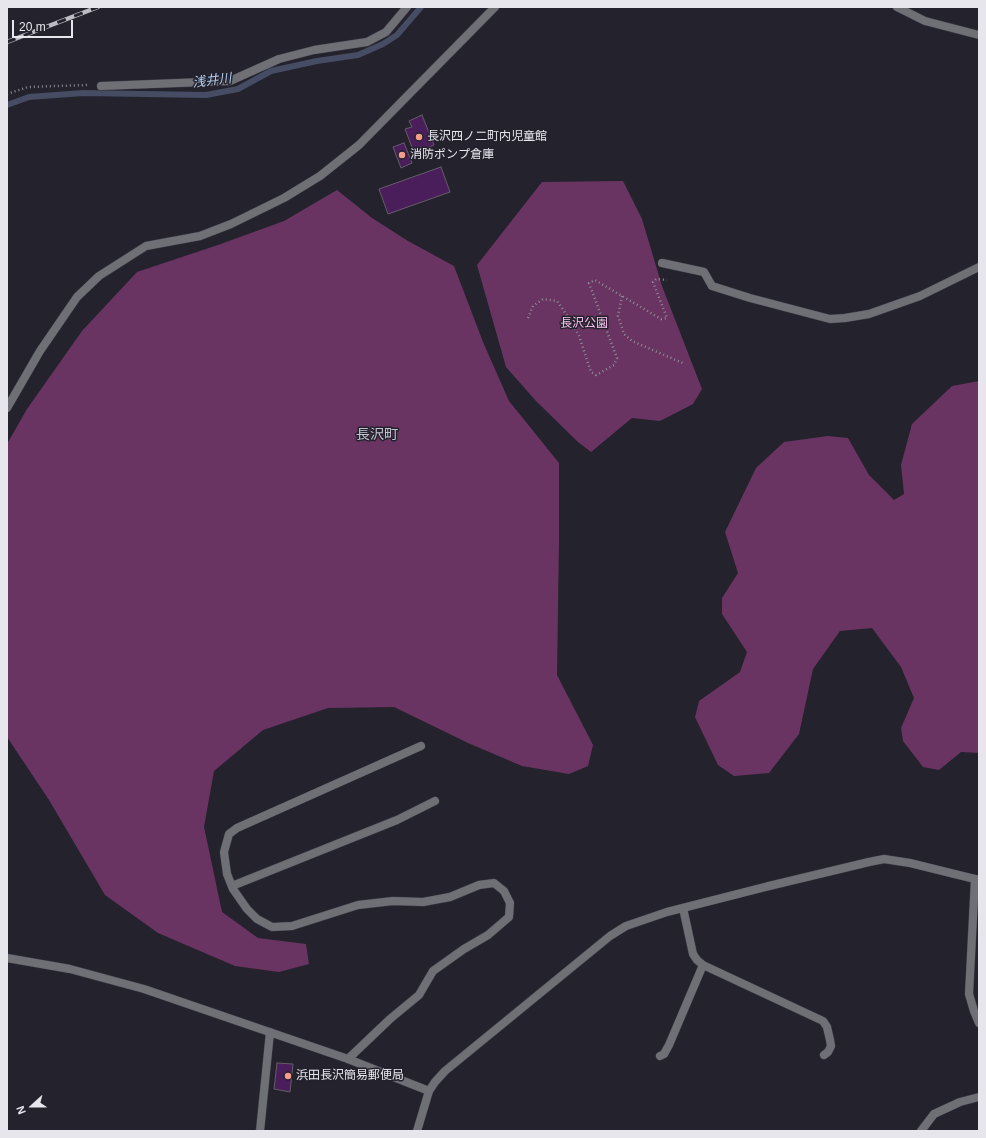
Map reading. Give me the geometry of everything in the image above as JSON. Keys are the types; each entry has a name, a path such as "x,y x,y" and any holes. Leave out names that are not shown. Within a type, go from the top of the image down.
{"street":[{"path":"101,86 230,80 279,59 314,50 367,42 386,32 407,7"},
{"path":"7,408 40,351 77,297 99,276 146,246 200,236 231,224 284,198 320,176 359,145 495,7"},
{"path":"897,7 925,21 979,35"},
{"path":"662,263 704,272 712,286 750,298 830,318 845,318 869,314 920,296 979,267"},
{"path":"348,1060 419,995 433,971 488,934 509,917 510,903 504,891 494,883 479,885 450,897 423,902 393,901 358,905 292,926 272,927 257,920 247,909 232,886 227,874 224,852 229,834 237,828 421,746"},
{"path":"232,886 397,820 435,801"},
{"path":"417,1131 429,1091 445,1071 610,936 626,926 667,912 768,886 884,859 910,862 977,880 969,994 979,1023"},
{"path":"683,908 694,954 697,960 703,965 823,1022 827,1027 831,1046 828,1052 824,1055"},
{"path":"7,958 70,969 144,989 270,1032 429,1091"},
{"path":"660,1056 664,1054 669,1045 703,965"},
{"path":"260,1131 270,1032"},
{"path":"921,1131 934,1114 960,1102 979,1097"}],"path":[{"path":"7,94 28,87 67,85 101,86"},
{"path":"528,318 533,306 543,299 557,301 571,321 579,336 591,372 596,375 614,365 617,358 589,283 595,280 661,319 667,318 653,282 656,279 670,281"},
{"path":"622,296 618,316 624,334 632,341 685,364"}],"green space":[{"name":"長沢公園","path":"623,181 642,219 662,286 702,389 693,404 660,421 632,418 591,452 578,442 536,401 506,367 477,265 542,182"},
{"path":"337,190 372,218 408,241 454,266 483,342 509,401 559,463 557,675 593,745 588,766 569,774 522,766 468,743 394,707 328,708 263,730 214,771 204,827 222,912 258,938 306,944 309,964 279,972 235,966 158,933 105,895 49,800 7,737 7,444 27,409 82,331 137,272 284,221"},
{"path":"979,381 979,753 961,752 939,770 923,767 903,741 901,728 914,698 901,667 872,628 840,631 813,669 799,734 769,773 734,776 718,765 695,717 699,701 740,672 747,652 722,614 722,598 738,573 725,532 756,468 784,442 828,436 848,438 869,475 894,500 904,494 901,465 912,424 952,386"}],"building":[{"name":"長沢四ノ二町内児童館","path":"422,115 434,145 422,150 421,147 413,150 405,129 412,127 409,121"},
{"name":"消防ポンプ倉庫","path":"404,143 412,163 401,168 393,147"},
{"path":"441,167 450,192 388,214 379,189"},
{"path":"277,1063 293,1064 290,1092 274,1089"}],"waterway":[{"name":"浅井川","path":"7,105 29,97 83,93 206,95 238,89 271,71 317,61 358,55 383,44 397,35 421,7"}],"railway":[{"path":"7,42 98,7"}],"place":[{"name":"長沢四ノ二町内児童館","path":"419,137"},
{"name":"消防ポンプ倉庫","path":"402,155"},
{"name":"浜田長沢簡易郵便局","path":"288,1076"}],"district":[{"name":"長沢町","path":"377,435"}]}
